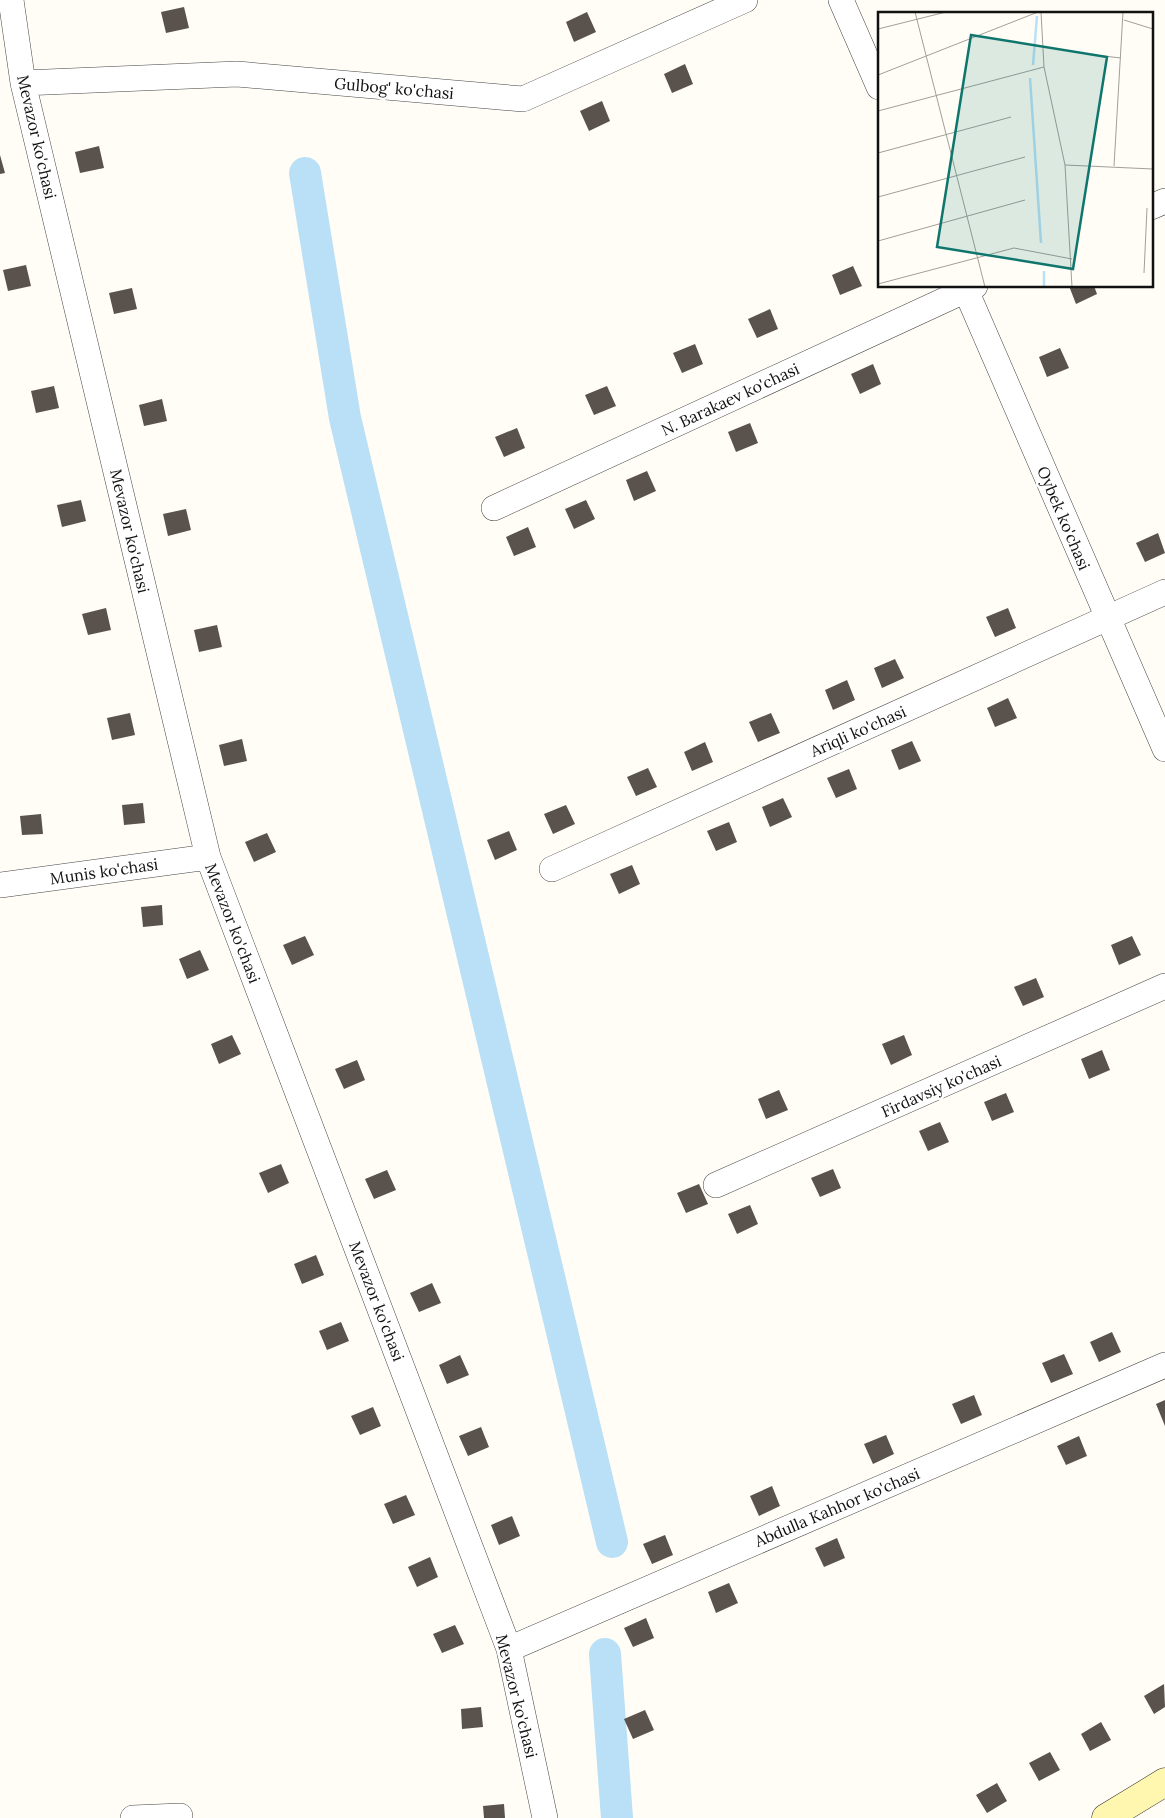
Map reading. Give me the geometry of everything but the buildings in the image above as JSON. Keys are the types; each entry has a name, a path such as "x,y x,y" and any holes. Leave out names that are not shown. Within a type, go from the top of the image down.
{"main road":[{"path":"1106,1818 1165,1782"}],"street":[{"name":"Mevazor ko'chasi","path":"11,0 23,83 208,857 509,1649 546,1818"},
{"name":"Gulbog' ko'chasi","path":"23,83 237,74 384,88 523,98 745,0"},
{"path":"841,0 878,86"},
{"path":"1152,207 1165,201"},
{"name":"N. Barakaev ko'chasi","path":"494,508 969,288"},
{"name":"Oybek ko'chasi","path":"969,288 1107,618 1165,750"},
{"name":"Ariqli ko'chasi","path":"552,869 1165,592"},
{"name":"Munis ko'chasi","path":"0,885 208,857"},
{"name":"Firdavsiy ko'chasi","path":"716,1185 1165,986"},
{"name":"Abdulla Kahhor ko'chasi","path":"509,1649 1165,1365"},
{"path":"133,1818 180,1816"}],"waterway":[{"path":"305,173 345,418 612,1542"},
{"path":"605,1654 617,1818"}]}
